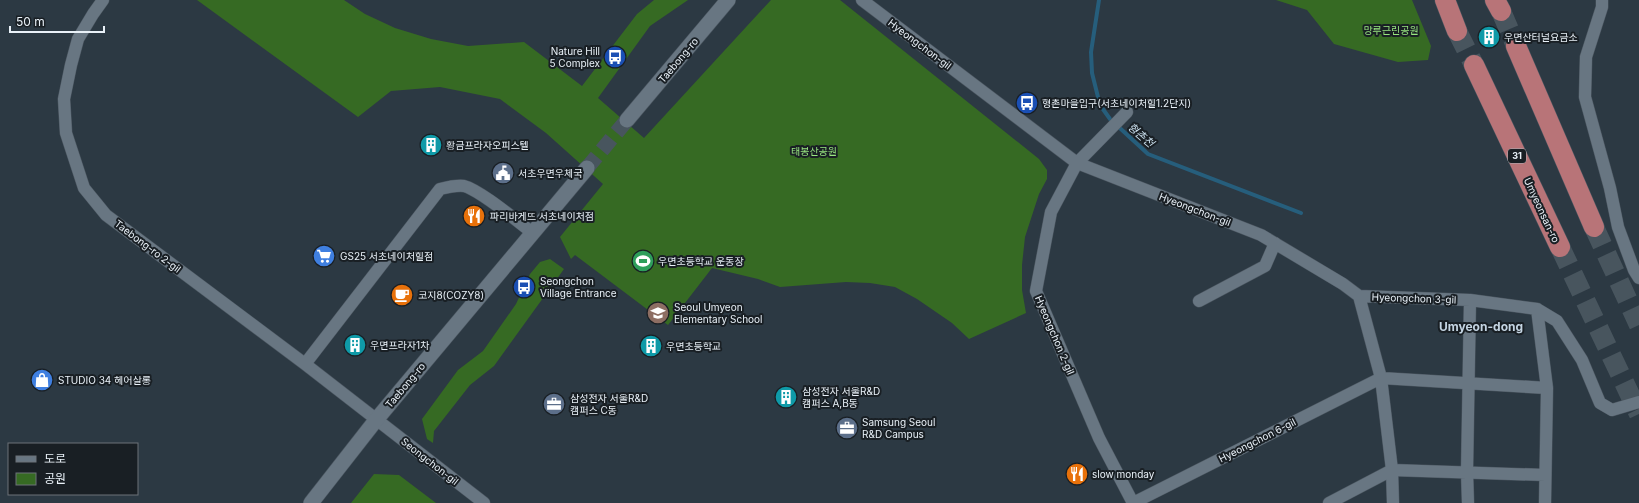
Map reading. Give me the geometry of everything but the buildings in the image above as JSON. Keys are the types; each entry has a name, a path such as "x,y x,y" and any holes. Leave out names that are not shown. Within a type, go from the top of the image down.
{"highway":[{"path":"1445,0 1457,30"},
{"path":"1516,46 1594,227"},
{"name":"Umyeonsan-ro","path":"1474,65 1560,247"}],"street":[{"name":"Taebong-ro 2-gil","path":"103,0 78,39 64,99 66,133 84,188 106,215 305,364 376,420"},
{"name":"Taebong-ro","path":"627,120 728,0"},
{"name":"Hyeongchon-gil","path":"862,0 1077,163 1261,235 1344,284 1359,296"},
{"path":"1602,0 1602,7 1586,57 1585,97 1610,188 1618,227 1634,270 1639,278"},
{"name":"Hyeongchon 2-gil","path":"1127,112 1077,163 1050,212 1036,291 1099,438 1133,503"},
{"name":"Taebong-ro","path":"311,503 376,420 587,168"},
{"path":"305,364 440,189 452,186 465,186 479,193 533,233"},
{"path":"1199,301 1265,266 1275,243"},
{"path":"1359,296 1380,378 1392,470 1393,503"},
{"name":"Hyeongchon 3-gil","path":"1359,296 1470,300 1537,309"},
{"name":"Hyeongchon 3-gil","path":"1468,503 1467,472 1470,300"},
{"path":"1537,309 1547,388 1545,503"},
{"path":"1537,309 1557,320 1582,360 1600,403 1612,410 1639,402"},
{"path":"1380,378 1547,388"},
{"name":"Hyeongchon 6-gil","path":"1133,503 1380,378"},
{"name":"Seongchon-gil","path":"376,420 484,503"},
{"path":"1329,503 1392,470 1545,475"}],"green space":[{"name":"태봉산공원","path":"197,0 344,0 365,14 395,28 431,39 468,46 524,42 582,86 637,14 654,0 688,0 650,26 598,98 644,138 771,0 840,0 1039,159 1047,170 1047,179 1039,194 1025,237 1022,265 1022,290 1026,313 969,339 952,323 917,299 895,287 870,283 846,282 780,287 758,279 712,268 668,325 575,255 571,259 560,237 603,184 546,133 500,99 440,87 391,91 358,117"},
{"name":"망루근린공원","path":"1276,0 1412,0 1431,46 1428,60 1398,62 1334,44 1307,10"},
{"path":"550,259 564,269 494,366 470,385 434,431 433,443 427,439 422,419 458,370 483,351 516,304 530,274 540,262"},
{"path":"374,474 399,475 436,503 351,503"}],"waterway":[{"name":"형촌천","path":"1099,0 1091,52 1092,73 1100,105 1110,119 1148,154 1301,213"}],"tunnel":[{"path":"1501,11 1516,46"},
{"path":"1457,31 1474,65"},
{"path":"587,168 627,120"},
{"path":"1594,227 1639,325"},
{"path":"1560,247 1639,414"}],"place":[{"name":"우면산터널요금소","path":"1489,37"},
{"name":"Nature Hill 5 Complex","path":"615,57"},
{"name":"형촌마을입구(서초네이처힐1.2단지)","path":"1027,103"},
{"name":"황금프라자오피스텔","path":"431,145"},
{"name":"서초우면우체국","path":"503,173"},
{"name":"파리바게뜨 서초네이처점","path":"474,216"},
{"name":"GS25 서초네이처힐점","path":"324,256"},
{"name":"우면초등학교 운동장","path":"643,261"},
{"name":"Seongchon Village Entrance","path":"524,287"},
{"name":"코지8(COZY8)","path":"402,295"},
{"name":"Seoul Umyeon Elementary School","path":"658,313"},
{"name":"우면프라자1차","path":"355,345"},
{"name":"우면초등학교","path":"651,346"},
{"name":"STUDIO 34 헤어살롱","path":"42,380"},
{"name":"삼성전자 서울R&D 캠퍼스 A,B동","path":"786,397"},
{"name":"삼성전자 서울R&D 캠퍼스 C동","path":"554,404"},
{"name":"Samsung Seoul R&D Campus","path":"847,428"},
{"name":"slow monday","path":"1077,474"}],"district":[{"name":"Umyeon-dong","path":"1481,327"}]}
